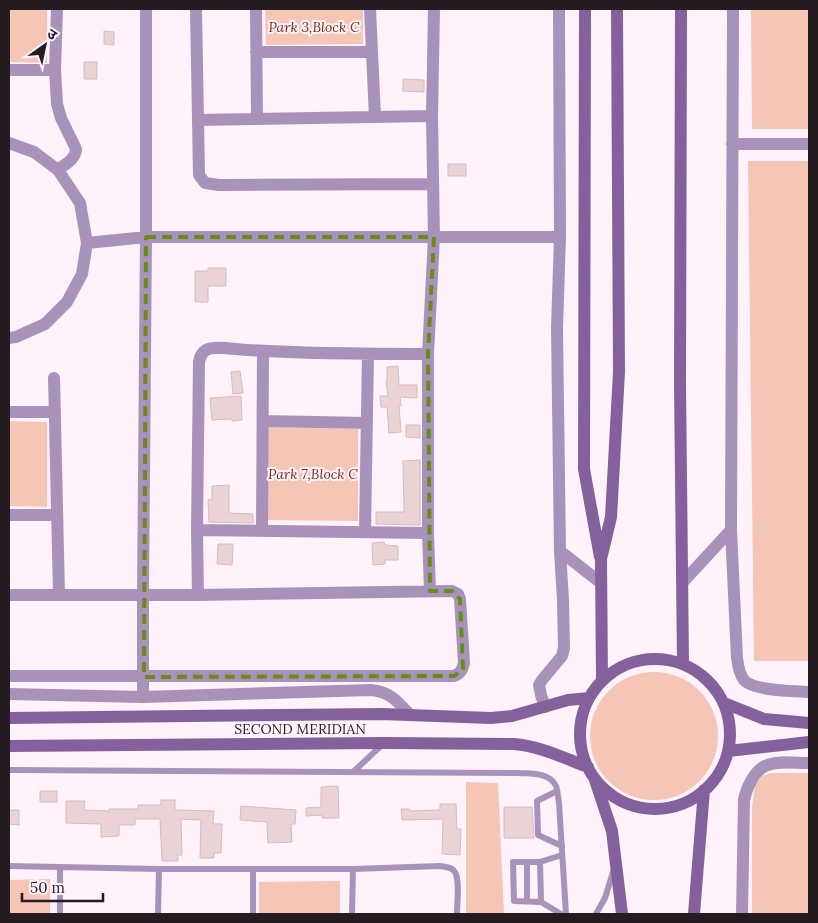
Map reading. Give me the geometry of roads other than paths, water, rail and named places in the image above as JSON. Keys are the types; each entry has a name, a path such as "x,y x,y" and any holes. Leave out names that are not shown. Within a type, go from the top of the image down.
{"main road":[{"path":"585,9 584,469 601,559 602,679"},
{"path":"601,559 611,517 619,372 617,9"},
{"path":"681,9 680,385 683,664"},
{"path":"591,773 614,796 636,805 658,810 678,806 690,801 714,781 728,751 730,730 728,716 715,688 700,674 683,664 664,659 636,661 618,668 602,679 593,690 585,705 580,726 580,739 584,758 612,831 622,914"},
{"name":"SECOND MERIDIAN","path":"9,718 361,714 504,718 568,700 589,698"},
{"path":"724,704 764,719 809,722"},
{"name":"SECOND MERIDIAN","path":"9,746 486,743 528,745 591,773"},
{"path":"728,751 807,744"},
{"path":"694,914 704,790"},
{"path":"612,914 617,876"}],"street":[{"path":"57,9 55,70 57,104 76,149 76,154 73,158 58,170"},
{"path":"143,697 146,9"},
{"path":"196,9 199,175 205,183 219,185 433,184"},
{"path":"256,9 257,119"},
{"path":"370,9 374,117"},
{"path":"430,591 428,533 428,354 434,237 432,116 434,9"},
{"path":"544,707 540,695 540,685 562,656 564,648 560,551 557,328 560,237 559,9"},
{"path":"733,9 731,530 737,658 744,680 751,686 809,692"},
{"path":"256,52 371,52"},
{"path":"9,70 55,70"},
{"path":"198,120 432,116"},
{"path":"9,143 34,152 58,170 80,203 87,242 82,274 67,302 45,324 16,337 9,338"},
{"path":"732,144 809,144"},
{"path":"87,242 146,236 560,237"},
{"path":"198,595 198,362 200,355 207,350 215,348 368,354 428,354"},
{"path":"262,531 263,351"},
{"path":"365,532 368,354"},
{"path":"54,378 59,595"},
{"path":"9,412 55,412"},
{"path":"263,421 367,422"},
{"path":"9,514 57,515"},
{"path":"197,530 428,533"},
{"path":"683,582 731,530"},
{"path":"560,551 601,584"},
{"path":"9,596 452,591 458,594 460,599 464,663 460,673 454,676 9,676"},
{"path":"9,694 143,697 381,691 388,694 410,715"},
{"path":"742,914 744,800 746,789 764,766 779,763 809,762"}],"lane":[{"path":"353,772 384,743"},
{"path":"9,770 543,774 557,787 566,914"},
{"path":"557,791 537,801 538,835 562,846"},
{"path":"562,855 540,862 513,862 514,902 541,902 562,914"},
{"path":"527,862 527,901"},
{"path":"540,862 541,902"},
{"path":"596,914 604,898 616,862"},
{"path":"9,866 159,869 353,869 440,866 449,867 454,871 457,878 457,914"},
{"path":"60,866 60,914"},
{"path":"158,914 159,869"},
{"path":"253,869 253,914"},
{"path":"352,914 353,869"}],"park label":[{"name":"Park 3,Block C","path":"314,27"},
{"name":"Park 7,Block C","path":"313,474"}]}
